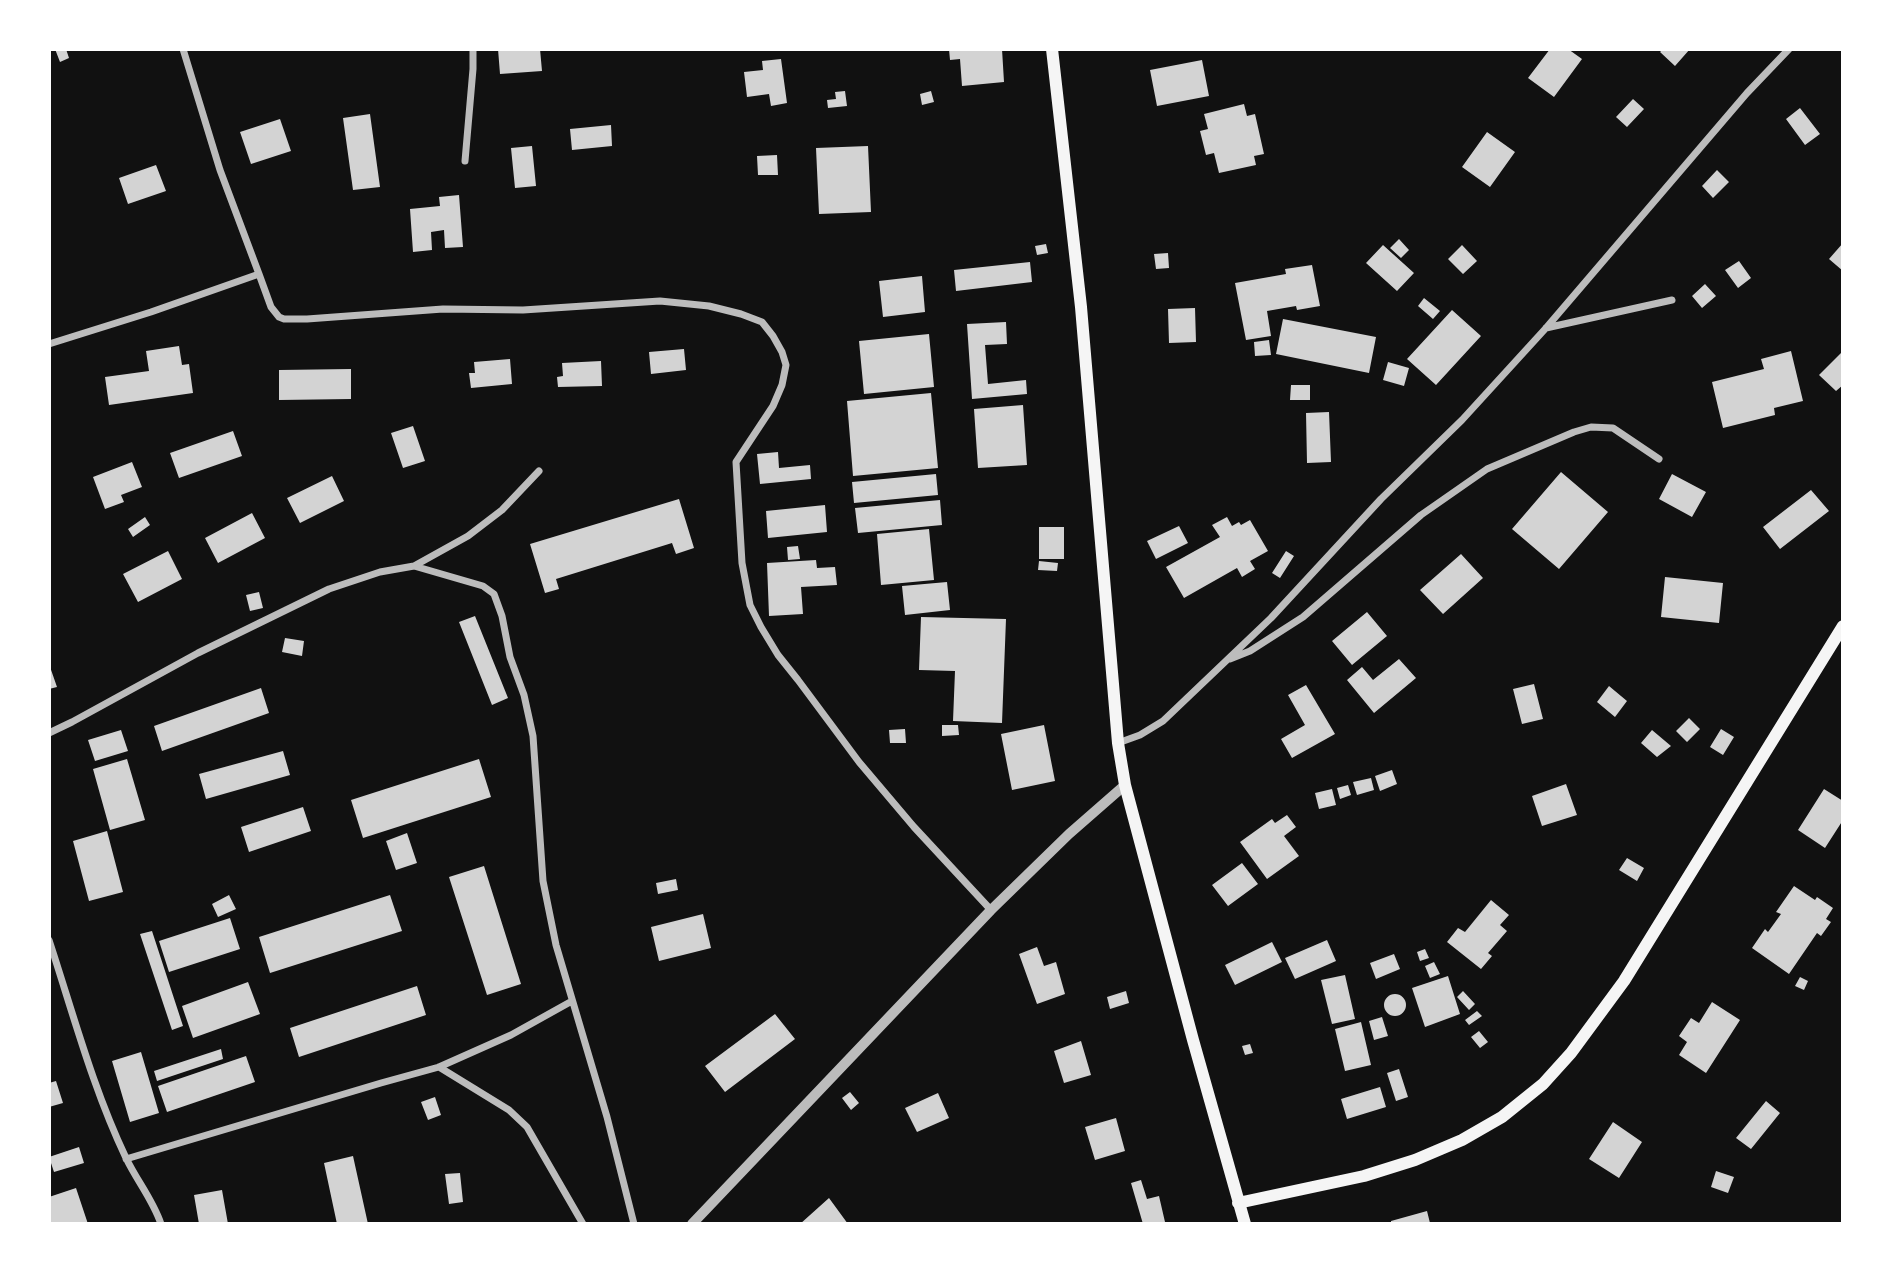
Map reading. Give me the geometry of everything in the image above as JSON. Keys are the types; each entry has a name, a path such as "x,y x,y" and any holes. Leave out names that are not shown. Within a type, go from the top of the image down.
{"main road":[{"path":"1052,49 1081,307 1118,743 1125,785 1192,1040 1245,1224"},
{"path":"1238,1203 1364,1176 1415,1160 1482,1129 1544,1084 1572,1053 1624,981 1843,626"}],"street":[{"path":"183,49 220,170 271,307 279,317 307,319 443,309 523,310 660,302 709,306 761,322 778,344 786,365 782,385 773,405 736,462 742,563 750,605 778,655 859,762 914,827 991,910"},
{"path":"465,161 473,49"},
{"path":"1118,743 1140,735 1163,721 1271,618 1381,499 1462,420 1546,328 1746,93 1789,49"},
{"path":"49,344 152,312 259,274"},
{"path":"1546,328 1672,300"},
{"path":"1226,661 1250,651 1303,617 1421,515 1487,469 1591,427 1613,428 1659,459"},
{"path":"49,733 198,653 329,589 380,572 414,566 468,536 502,510 539,471"},
{"path":"414,566 483,586 494,594 498,605 533,736 543,881 556,945 607,1117 634,1224"},
{"path":"692,1224 991,910 1069,834 1125,785"},
{"path":"49,940 97,1088 126,1159 157,1212 161,1224"},
{"path":"126,1159 439,1067 511,1035 572,1001"},
{"path":"439,1067 509,1110 527,1127 583,1224"}],"building":[{"path":"55,49 66,49 69,58 60,62"},
{"path":"498,49 540,49 542,71 500,74"},
{"path":"949,49 1002,49 1004,82 962,86 960,59 950,60"},
{"path":"1550,49 1568,49 1582,59 1554,97 1528,78"},
{"path":"1663,49 1690,49 1675,66 1660,52"},
{"path":"781,59 787,103 771,106 769,94 747,97 744,72 763,70 762,61"},
{"path":"1202,60 1209,96 1157,106 1150,70"},
{"path":"845,91 847,106 828,108 827,100 836,99 835,92"},
{"path":"931,91 934,102 922,105 920,94"},
{"path":"1633,99 1644,109 1627,127 1616,117"},
{"path":"1244,104 1247,116 1255,114 1264,154 1254,156 1256,165 1219,173 1214,153 1206,155 1200,131 1208,129 1204,114"},
{"path":"1800,108 1820,134 1805,145 1786,119"},
{"path":"370,114 380,187 353,190 343,118"},
{"path":"280,119 291,151 251,164 240,132"},
{"path":"611,125 612,146 572,150 570,129"},
{"path":"1487,132 1515,152 1490,187 1462,167"},
{"path":"532,146 536,186 515,188 511,148"},
{"path":"868,146 871,212 819,214 816,148"},
{"path":"777,155 778,175 758,175 757,156"},
{"path":"156,165 166,191 128,204 119,178"},
{"path":"1717,170 1729,182 1713,198 1702,186"},
{"path":"459,195 463,247 445,248 444,230 431,232 432,250 413,252 410,209 440,206 439,197"},
{"path":"1399,239 1409,250 1401,258 1390,248"},
{"path":"1843,243 1843,271 1829,259"},
{"path":"1046,244 1048,253 1037,255 1035,246"},
{"path":"1383,245 1414,273 1397,291 1366,263"},
{"path":"1462,245 1477,261 1463,274 1448,259"},
{"path":"1168,253 1169,268 1156,269 1154,254"},
{"path":"1739,261 1751,278 1738,288 1725,270"},
{"path":"1030,262 1032,282 956,291 954,270"},
{"path":"1312,265 1320,306 1297,310 1296,306 1267,311 1271,336 1246,340 1235,283 1286,274 1285,269"},
{"path":"922,276 925,312 883,317 879,281"},
{"path":"1705,284 1716,296 1702,308 1692,296"},
{"path":"1424,298 1440,311 1433,319 1418,306"},
{"path":"1195,308 1196,342 1169,343 1168,309"},
{"path":"1452,310 1481,336 1436,385 1407,359"},
{"path":"1283,319 1376,337 1369,373 1276,354"},
{"path":"1006,322 1007,344 985,345 988,384 1026,380 1027,394 972,399 967,324"},
{"path":"929,334 934,387 864,394 859,341"},
{"path":"1269,340 1271,355 1255,356 1254,342"},
{"path":"179,346 182,365 189,364 193,393 109,405 105,377 149,371 146,351"},
{"path":"684,349 686,370 651,374 649,352"},
{"path":"1791,351 1803,401 1774,408 1775,415 1723,428 1712,382 1764,369 1761,359"},
{"path":"1843,351 1843,385 1836,391 1819,375"},
{"path":"510,359 512,384 471,388 469,373 475,373 474,362"},
{"path":"601,361 602,386 558,387 557,377 563,376 562,363"},
{"path":"1388,362 1409,368 1404,386 1383,380"},
{"path":"351,369 351,399 279,400 279,370"},
{"path":"1291,385 1310,385 1310,400 1290,400"},
{"path":"931,393 938,468 853,476 847,401"},
{"path":"1023,405 1027,465 978,468 974,409"},
{"path":"1329,412 1331,462 1307,463 1306,413"},
{"path":"413,426 425,461 403,468 391,433"},
{"path":"233,431 242,456 179,478 170,453"},
{"path":"778,452 779,468 810,465 811,479 760,484 757,454"},
{"path":"132,462 142,487 121,495 124,502 105,509 93,477"},
{"path":"1561,472 1608,512 1559,569 1512,529"},
{"path":"936,474 938,495 854,503 852,482"},
{"path":"1672,474 1706,492 1692,517 1659,499"},
{"path":"332,476 344,501 300,523 287,498"},
{"path":"1811,490 1829,511 1780,549 1763,527"},
{"path":"679,499 694,548 676,554 672,543 556,579 559,589 545,593 530,544"},
{"path":"940,500 942,525 858,533 855,508"},
{"path":"825,505 827,532 768,538 766,511"},
{"path":"252,513 265,538 218,563 205,538"},
{"path":"145,517 150,525 133,537 128,529"},
{"path":"1227,517 1232,526 1250,520 1268,551 1250,561 1255,569 1242,577 1237,568 1184,598 1166,567 1220,537 1212,525"},
{"path":"1179,526 1188,543 1156,559 1147,541"},
{"path":"1039,527 1064,527 1064,559 1039,559"},
{"path":"929,529 934,580 881,585 877,534"},
{"path":"798,546 800,559 788,560 787,547"},
{"path":"168,551 182,579 138,602 123,574"},
{"path":"1286,551 1294,556 1280,578 1272,573"},
{"path":"1461,554 1483,578 1443,614 1420,590"},
{"path":"816,560 817,568 835,567 837,585 801,587 803,614 769,616 767,563"},
{"path":"1039,561 1058,563 1057,571 1038,570"},
{"path":"1665,577 1723,583 1719,623 1661,617"},
{"path":"947,582 950,610 905,615 902,586"},
{"path":"259,592 263,608 250,611 246,595"},
{"path":"1367,612 1387,636 1352,665 1332,641"},
{"path":"475,616 508,698 492,705 459,622"},
{"path":"921,617 1006,619 1002,723 953,721 955,671 919,670"},
{"path":"285,638 304,641 302,656 282,652"},
{"path":"1399,659 1416,678 1374,713 1347,680 1362,667 1373,680"},
{"path":"49,664 57,687 49,689"},
{"path":"1534,684 1543,719 1522,724 1513,689"},
{"path":"1306,685 1335,734 1292,758 1281,739 1305,725 1288,695"},
{"path":"1609,686 1627,701 1615,717 1597,702"},
{"path":"261,688 269,713 162,751 154,726"},
{"path":"1689,718 1700,729 1687,742 1676,731"},
{"path":"942,725 958,725 959,735 942,736"},
{"path":"1044,725 1055,781 1012,790 1001,734"},
{"path":"905,729 906,743 890,743 889,730"},
{"path":"1721,729 1734,737 1723,755 1710,747"},
{"path":"121,730 128,751 95,761 88,740"},
{"path":"1652,730 1671,746 1657,757 1641,743"},
{"path":"283,751 290,775 206,799 199,774"},
{"path":"127,759 145,820 110,830 93,769"},
{"path":"479,759 491,797 363,838 351,800"},
{"path":"1392,770 1397,784 1380,791 1375,776"},
{"path":"1371,778 1374,790 1357,795 1353,782"},
{"path":"1566,784 1577,815 1542,826 1532,796"},
{"path":"1348,785 1351,795 1340,799 1337,788"},
{"path":"1332,789 1336,805 1319,809 1315,793"},
{"path":"1824,789 1843,801 1843,820 1825,848 1798,830"},
{"path":"303,807 311,831 249,852 241,827"},
{"path":"1287,815 1296,827 1284,836 1299,856 1267,879 1240,842 1272,819 1275,823"},
{"path":"107,831 123,892 89,901 73,841"},
{"path":"407,833 417,863 396,870 386,841"},
{"path":"1627,858 1644,868 1637,881 1619,870"},
{"path":"1242,863 1258,884 1228,906 1212,885"},
{"path":"484,866 521,984 487,995 449,877"},
{"path":"676,879 678,890 658,894 656,883"},
{"path":"1794,886 1833,908 1826,919 1831,922 1821,936 1817,933 1789,974 1752,948 1765,929 1768,932 1781,914 1776,912"},
{"path":"229,895 236,909 218,917 212,904"},
{"path":"390,895 402,931 270,973 259,937"},
{"path":"1491,900 1509,915 1500,925 1507,931 1488,953 1492,956 1481,969 1447,942 1458,928 1465,932"},
{"path":"703,914 711,948 659,961 651,927"},
{"path":"230,918 240,949 169,972 159,941"},
{"path":"152,931 183,1026 172,1030 140,934"},
{"path":"1327,940 1336,961 1295,979 1285,958"},
{"path":"1272,942 1282,962 1235,985 1225,965"},
{"path":"1037,947 1044,966 1056,962 1065,994 1037,1004 1019,954"},
{"path":"1425,949 1429,958 1420,961 1417,952"},
{"path":"1394,954 1400,969 1376,979 1370,963"},
{"path":"1434,962 1440,974 1430,978 1425,966"},
{"path":"1345,975 1355,1019 1332,1024 1321,980"},
{"path":"1448,976 1460,1014 1425,1027 1412,988"},
{"path":"1800,977 1808,981 1804,990 1795,986"},
{"path":"248,982 260,1014 193,1038 182,1006"},
{"path":"417,986 426,1015 299,1057 290,1028"},
{"path":"1126,991 1129,1003 1110,1009 1107,997"},
{"path":"1463,991 1475,1004 1469,1010 1457,997"},
{"path":"1395,994 1403,997 1406,1005 1403,1013 1395,1016 1387,1013 1384,1005 1387,997"},
{"path":"1712,1002 1740,1020 1706,1073 1679,1055 1687,1042 1679,1036 1691,1018 1699,1023"},
{"path":"1477,1011 1482,1016 1469,1025 1465,1020"},
{"path":"775,1014 795,1039 725,1092 705,1066"},
{"path":"1382,1017 1388,1036 1374,1040 1369,1021"},
{"path":"1361,1022 1371,1065 1345,1071 1335,1029"},
{"path":"1479,1031 1488,1042 1480,1048 1471,1037"},
{"path":"1081,1041 1091,1075 1064,1083 1054,1051"},
{"path":"1250,1044 1253,1053 1245,1055 1242,1046"},
{"path":"221,1049 223,1059 157,1081 154,1071"},
{"path":"141,1052 159,1113 130,1122 112,1061"},
{"path":"246,1056 255,1082 167,1112 158,1086"},
{"path":"1399,1069 1408,1097 1396,1101 1387,1073"},
{"path":"56,1081 63,1103 49,1107 49,1083"},
{"path":"1380,1087 1386,1107 1347,1119 1341,1099"},
{"path":"850,1092 859,1103 851,1110 842,1098"},
{"path":"938,1093 949,1118 917,1132 905,1108"},
{"path":"435,1097 441,1115 428,1120 421,1102"},
{"path":"1766,1101 1780,1113 1751,1149 1736,1138"},
{"path":"1116,1118 1125,1151 1095,1160 1085,1127"},
{"path":"1613,1122 1642,1142 1619,1178 1589,1159"},
{"path":"79,1147 84,1163 54,1172 49,1157"},
{"path":"353,1156 368,1224 337,1224 324,1163"},
{"path":"1716,1171 1734,1177 1728,1193 1711,1187"},
{"path":"460,1173 463,1202 449,1204 445,1174"},
{"path":"1141,1180 1147,1199 1159,1196 1165,1222 1143,1224 1131,1183"},
{"path":"76,1188 88,1224 50,1224 49,1197"},
{"path":"222,1190 228,1224 199,1224 194,1195"},
{"path":"829,1198 848,1224 800,1224"},
{"path":"1427,1211 1430,1223 1391,1224 1391,1221"}]}
